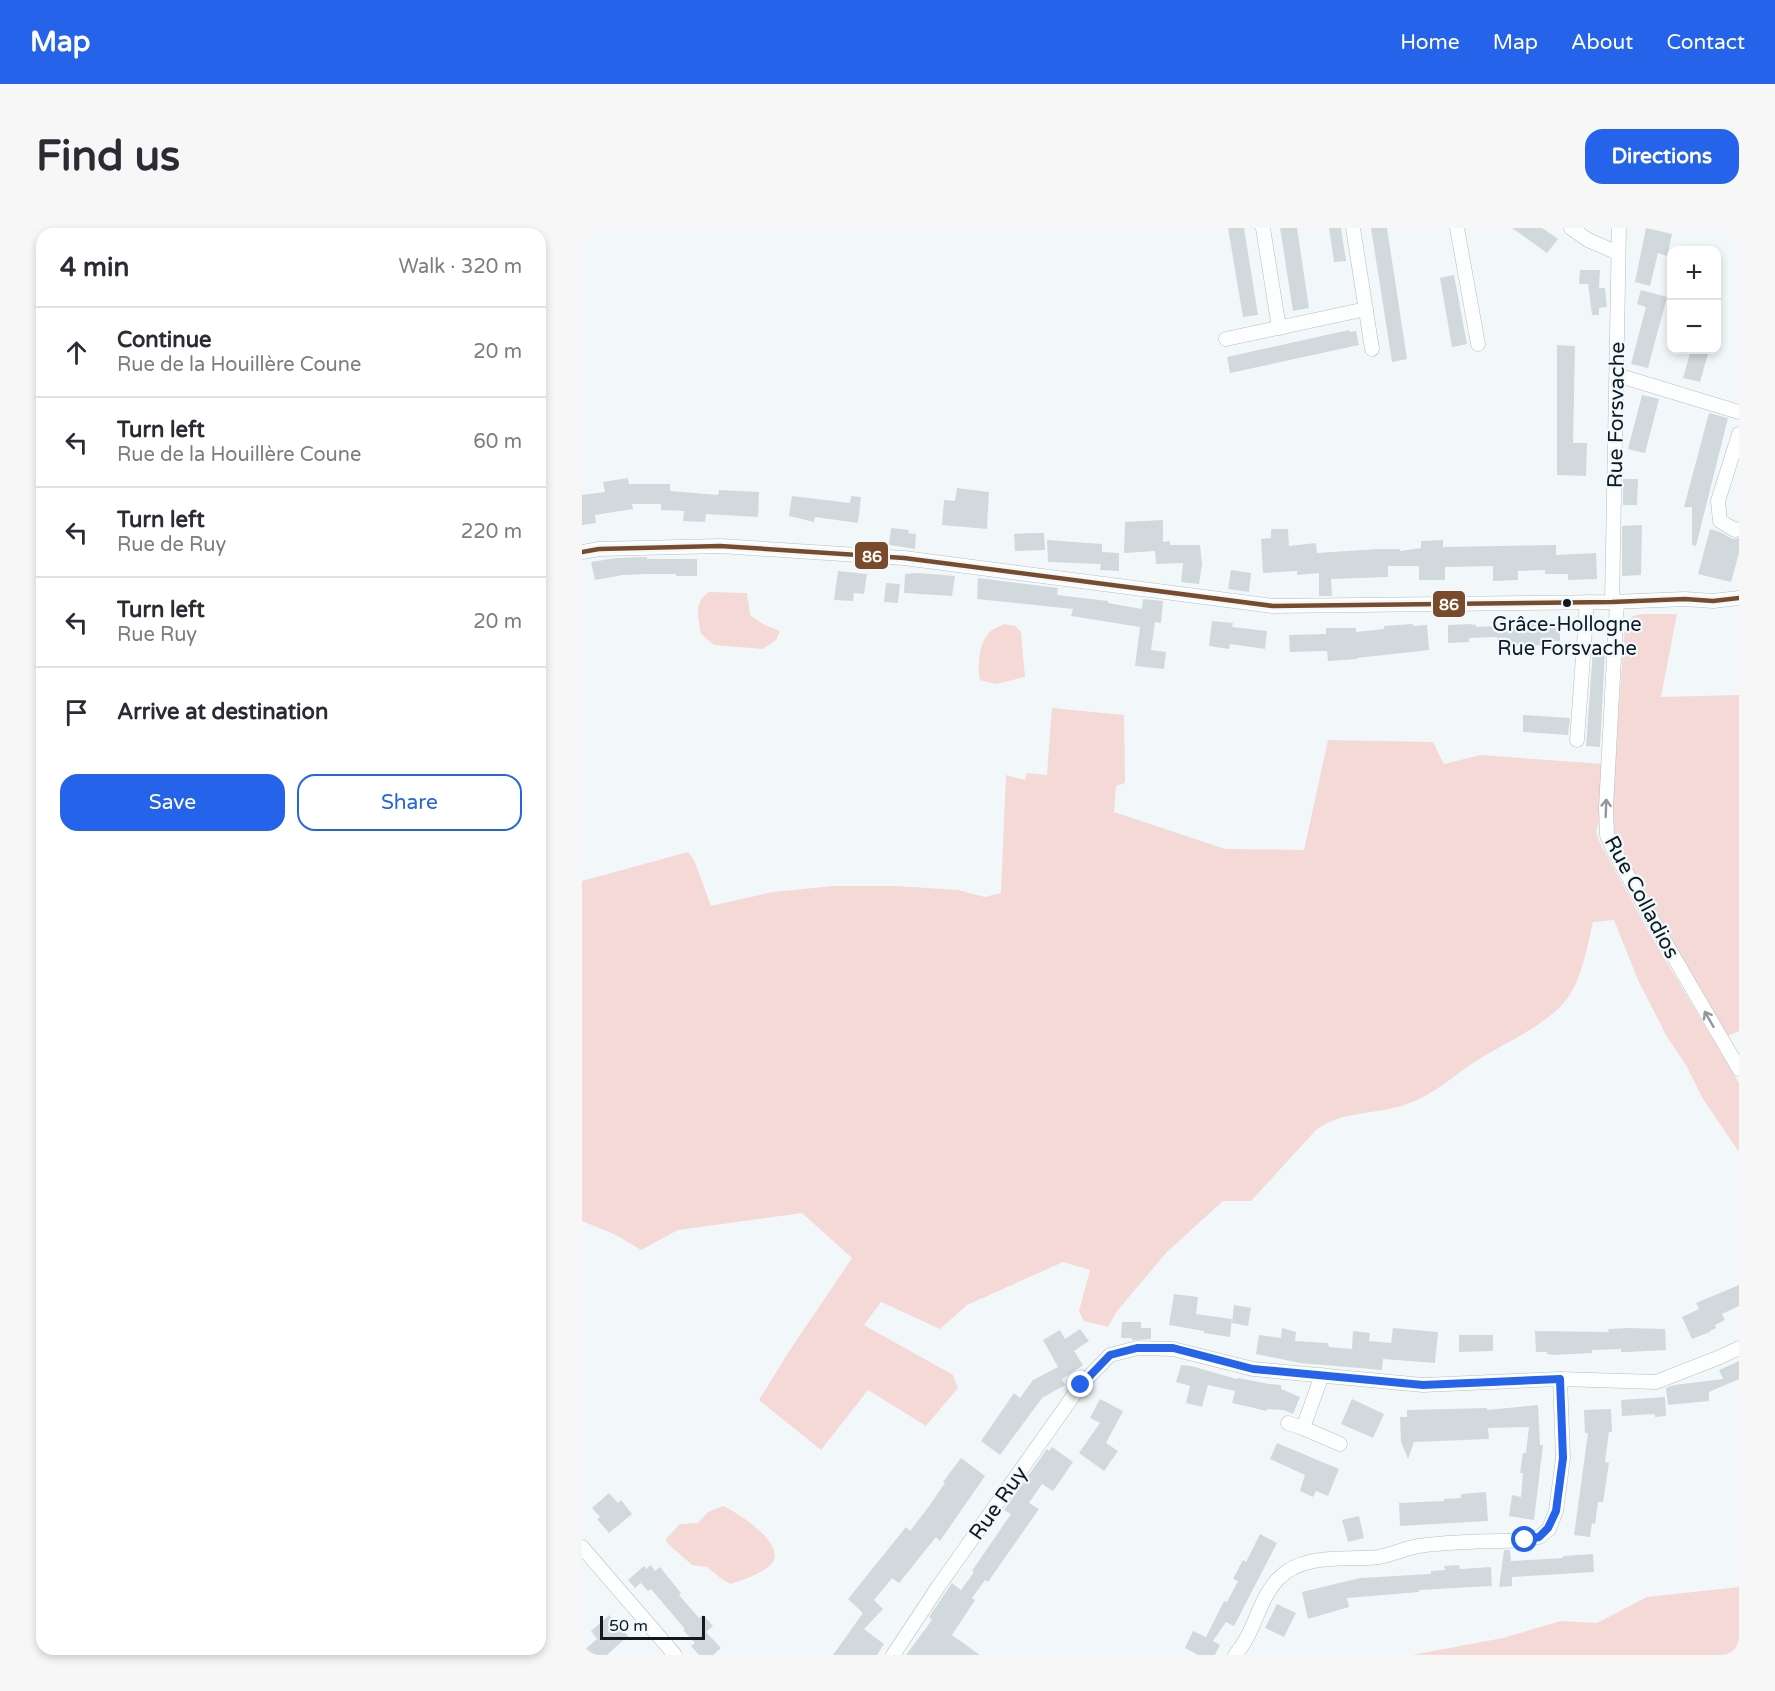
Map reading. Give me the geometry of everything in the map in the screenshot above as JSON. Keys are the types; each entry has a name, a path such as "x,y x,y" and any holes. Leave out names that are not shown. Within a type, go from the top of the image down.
{"street":[{"path":"1263,228 1279,328"},
{"path":"1353,228 1372,349"},
{"path":"1457,228 1478,344"},
{"path":"1571,228 1588,240 1618,253"},
{"name":"Rue Forsvache","path":"1614,602 1619,228"},
{"path":"1226,339 1366,309"},
{"path":"1617,375 1739,412"},
{"path":"1739,434 1718,501 1720,521 1735,530 1739,529"},
{"path":"582,552 599,549 720,546 904,558 1273,606 1685,599 1713,601 1739,598"},
{"path":"1577,740 1587,602"},
{"name":"Rue Colladios","path":"1614,602 1606,808 1607,835 1650,916 1739,1069"},
{"name":"Rue Ruy","path":"892,1655 1081,1385 1110,1355 1137,1348 1173,1348 1253,1369 1322,1375"},
{"path":"1303,1428 1322,1375 1423,1385 1560,1379 1656,1382 1739,1348"},
{"path":"1235,1655 1244,1644 1279,1579 1307,1563 1320,1560 1380,1557 1423,1546 1525,1540 1544,1533 1555,1517 1563,1458 1560,1379"},
{"path":"1288,1423 1340,1444"},
{"path":"582,1547 675,1655"}],"shaded area":[{"path":"709,592 747,593 750,615 763,624 780,631 776,640 763,649 714,645 701,634 698,616 701,601"},
{"path":"1677,614 1661,697 1739,695 1739,1031 1727,1036 1615,842 1610,825 1625,626 1633,616"},
{"path":"1004,624 1015,626 1021,632 1025,677 995,684 980,680 979,663 985,638 994,629"},
{"path":"1052,708 1124,715 1125,783 1116,786 1114,812 1225,849 1304,850 1328,740 1433,742 1444,764 1481,755 1603,764 1601,807 1596,832 1650,934 1739,1083 1739,1152 1703,1099 1686,1065 1667,1037 1638,980 1614,920 1593,922 1584,960 1574,988 1561,1006 1550,1016 1473,1063 1434,1091 1416,1100 1396,1107 1337,1119 1316,1130 1251,1201 1223,1201 1166,1253 1117,1311 1108,1327 1084,1321 1079,1311 1090,1270 1063,1262 967,1305 940,1329 881,1302 864,1325 953,1375 958,1388 926,1426 868,1390 821,1450 759,1400 852,1258 802,1213 678,1230 641,1250 616,1235 582,1221 582,881 688,852 694,860 711,906 773,892 834,886 896,886 958,890 985,897 1001,893 1006,775 1025,780 1027,773 1047,775"},
{"path":"723,1506 748,1521 766,1537 775,1554 770,1566 731,1584 707,1567 692,1565 667,1543 666,1539 680,1524 698,1523 708,1512"},
{"path":"1739,1587 1739,1655 1412,1655 1503,1638 1561,1621 1597,1623 1647,1597"}],"building":[{"path":"1228,228 1244,228 1258,315 1243,317"},
{"path":"1280,228 1297,228 1309,308 1293,311"},
{"path":"1329,228 1341,228 1346,261 1334,262"},
{"path":"1371,228 1387,228 1407,359 1392,362"},
{"path":"1512,228 1542,228 1558,239 1547,253"},
{"path":"1646,228 1672,234 1669,246 1667,246 1667,256 1658,253 1650,286 1635,282"},
{"path":"1580,270 1600,270 1599,288 1605,288 1607,307 1599,308 1599,315 1592,315 1588,284 1579,284"},
{"path":"1454,275 1467,344 1452,347 1440,278"},
{"path":"1641,290 1667,297 1648,368 1631,364 1646,307 1637,304"},
{"path":"1349,330 1350,332 1356,331 1359,345 1230,373 1227,357"},
{"path":"1557,345 1575,346 1573,443 1587,443 1586,476 1557,475"},
{"path":"1690,354 1708,354 1700,382 1683,378"},
{"path":"1642,395 1659,399 1645,453 1628,449"},
{"path":"1709,413 1728,418 1696,546 1692,545 1692,507 1684,507"},
{"path":"628,478 629,484 670,484 670,491 718,495 719,490 759,492 758,517 706,514 705,522 683,521 684,511 661,510 661,504 632,504 633,509 595,515 596,523 582,525 582,495 605,492 603,482"},
{"path":"1623,479 1638,479 1637,505 1623,505"},
{"path":"957,488 989,492 987,529 942,525 944,500 955,501"},
{"path":"792,496 850,503 851,496 861,497 858,523 815,517 814,522 789,516"},
{"path":"1163,520 1163,542 1170,541 1170,545 1200,545 1202,564 1199,584 1181,582 1183,563 1156,564 1155,551 1124,553 1125,522"},
{"path":"1642,525 1641,575 1622,576 1622,526"},
{"path":"891,528 909,530 908,533 916,534 915,549 889,545"},
{"path":"1271,529 1288,529 1289,546 1316,543 1317,553 1378,549 1400,549 1400,551 1421,548 1421,541 1443,540 1443,547 1556,545 1556,555 1596,553 1597,579 1568,580 1568,574 1545,574 1545,570 1518,571 1518,580 1493,581 1493,566 1445,567 1445,580 1419,580 1419,566 1388,566 1388,577 1331,579 1332,596 1319,596 1319,573 1297,575 1297,571 1263,573 1261,539 1271,538"},
{"path":"1710,529 1733,539 1739,538 1739,553 1731,582 1698,574"},
{"path":"1044,533 1045,550 1015,551 1014,534"},
{"path":"1047,540 1102,544 1102,552 1119,553 1119,571 1100,570 1101,564 1048,562"},
{"path":"647,557 647,559 697,559 697,576 647,574 595,580 591,562"},
{"path":"1231,570 1251,573 1249,592 1228,589"},
{"path":"838,571 867,574 864,594 854,593 853,601 834,600"},
{"path":"905,574 955,576 952,596 904,593"},
{"path":"978,578 1058,588 1057,595 1108,601 1108,603 1142,609 1143,599 1163,601 1161,623 1155,622 1151,650 1166,652 1164,669 1135,666 1140,627 1071,616 1073,609 977,599"},
{"path":"886,583 900,584 898,603 884,602"},
{"path":"1212,621 1233,623 1232,627 1267,631 1265,649 1230,644 1229,649 1209,646"},
{"path":"1560,623 1560,641 1553,641 1553,645 1498,646 1497,637 1469,638 1469,642 1448,643 1448,625 1469,624 1476,625 1476,627"},
{"path":"1413,624 1413,626 1427,625 1429,650 1328,661 1327,651 1290,652 1289,635 1326,634 1326,628 1356,628 1356,632 1384,629 1384,626"},
{"path":"1593,649 1605,650 1600,747 1586,746"},
{"path":"1523,715 1570,718 1568,735 1523,732"},
{"path":"1739,1285 1739,1306 1722,1314 1725,1320 1715,1325 1716,1328 1692,1339 1682,1317 1699,1309 1696,1303"},
{"path":"1174,1294 1198,1297 1196,1314 1232,1319 1230,1337 1169,1325"},
{"path":"1234,1305 1251,1308 1248,1326 1232,1323"},
{"path":"1122,1322 1141,1322 1141,1328 1151,1328 1151,1339 1121,1338"},
{"path":"1282,1328 1296,1332 1295,1341 1328,1343 1329,1347 1352,1349 1353,1331 1370,1333 1369,1341 1391,1343 1393,1328 1438,1332 1435,1363 1383,1359 1382,1370 1300,1363 1256,1354 1259,1335 1281,1338"},
{"path":"1080,1329 1089,1341 1074,1351 1083,1365 1062,1379 1065,1385 1042,1398 1000,1455 981,1441 1014,1393 1020,1398 1033,1380 1058,1367 1043,1340 1060,1330 1065,1339"},
{"path":"1608,1329 1665,1329 1666,1350 1621,1352 1621,1349 1592,1350 1592,1353 1554,1355 1547,1354 1547,1352 1536,1352 1535,1331 1609,1332"},
{"path":"1459,1335 1493,1335 1493,1351 1459,1352"},
{"path":"1739,1361 1739,1379 1709,1392 1709,1401 1668,1405 1666,1388 1723,1379 1719,1370"},
{"path":"1181,1365 1237,1379 1281,1385 1281,1389 1300,1397 1293,1414 1284,1410 1267,1409 1267,1411 1232,1403 1235,1391 1208,1385 1202,1407 1186,1403 1190,1386 1176,1382"},
{"path":"1665,1397 1666,1416 1655,1417 1655,1414 1622,1416 1621,1400"},
{"path":"1100,1399 1123,1411 1106,1443 1118,1451 1104,1471 1079,1453 1100,1423 1090,1418"},
{"path":"1352,1399 1384,1414 1373,1438 1341,1424"},
{"path":"1538,1405 1540,1445 1543,1445 1534,1520 1509,1516 1512,1495 1521,1497 1523,1473 1520,1473 1523,1453 1526,1453 1529,1427 1488,1428 1489,1439 1414,1442 1408,1459 1401,1442 1400,1417 1407,1417 1407,1410 1487,1408 1487,1410"},
{"path":"1611,1409 1612,1432 1609,1432 1605,1462 1609,1463 1603,1502 1598,1502 1595,1524 1592,1523 1590,1537 1574,1535 1588,1433 1585,1433 1584,1410"},
{"path":"1277,1443 1339,1469 1328,1496 1316,1491 1313,1497 1300,1491 1305,1475 1270,1459"},
{"path":"1052,1447 1073,1462 1053,1491 1042,1484 1029,1503 1039,1509 988,1582 985,1580 972,1598 975,1600 952,1635 980,1655 906,1655 932,1620 929,1617 952,1583 961,1590 974,1572 972,1571 1011,1514 1004,1510 1047,1449 1049,1451"},
{"path":"961,1458 985,1476 940,1541 936,1537 899,1583 892,1578 874,1600 883,1609 864,1629 884,1644 877,1655 833,1655 863,1613 848,1599 906,1527 910,1531"},
{"path":"1486,1492 1488,1521 1400,1526 1399,1503 1444,1501 1444,1499 1461,1498 1461,1494"},
{"path":"609,1493 618,1503 621,1500 632,1514 609,1533 597,1519 600,1517 592,1508"},
{"path":"1359,1516 1364,1538 1348,1542 1342,1520"},
{"path":"1260,1534 1277,1543 1234,1626 1226,1622 1213,1641 1220,1645 1215,1655 1198,1655 1185,1648 1193,1631 1206,1637 1224,1601 1227,1602 1238,1581 1233,1579 1243,1560 1246,1562"},
{"path":"1504,1550 1510,1550 1511,1561 1593,1554 1594,1572 1512,1577 1512,1586 1499,1587"},
{"path":"651,1565 655,1571 660,1567 681,1593 679,1595 699,1618 703,1615 713,1626 706,1632 721,1648 713,1655 699,1655 691,1646 695,1643 683,1630 685,1629 651,1589 648,1591 641,1583 635,1588 628,1580 644,1566 646,1569"},
{"path":"1459,1565 1460,1569 1491,1567 1492,1586 1419,1590 1419,1592 1347,1598 1349,1607 1308,1619 1302,1592 1360,1578 1431,1574 1431,1571 1445,1570 1444,1566"},
{"path":"1277,1604 1296,1613 1284,1637 1265,1628"},
{"path":"609,1615 628,1636 607,1655 582,1655 582,1652 597,1639 591,1631"}],"transit line":[{"name":"86","path":"582,552 599,549 720,546 904,558 1273,606 1685,599 1713,601 1739,598"}],"place":[{"name":"Grâce-Hollogne Rue Forsvache","path":"1567,603"}],"route":[{"path":"1081,1385 1110,1355 1137,1348 1173,1348 1253,1369 1423,1385 1560,1379 1563,1458 1555,1517 1539,1537 1525,1540"}]}
